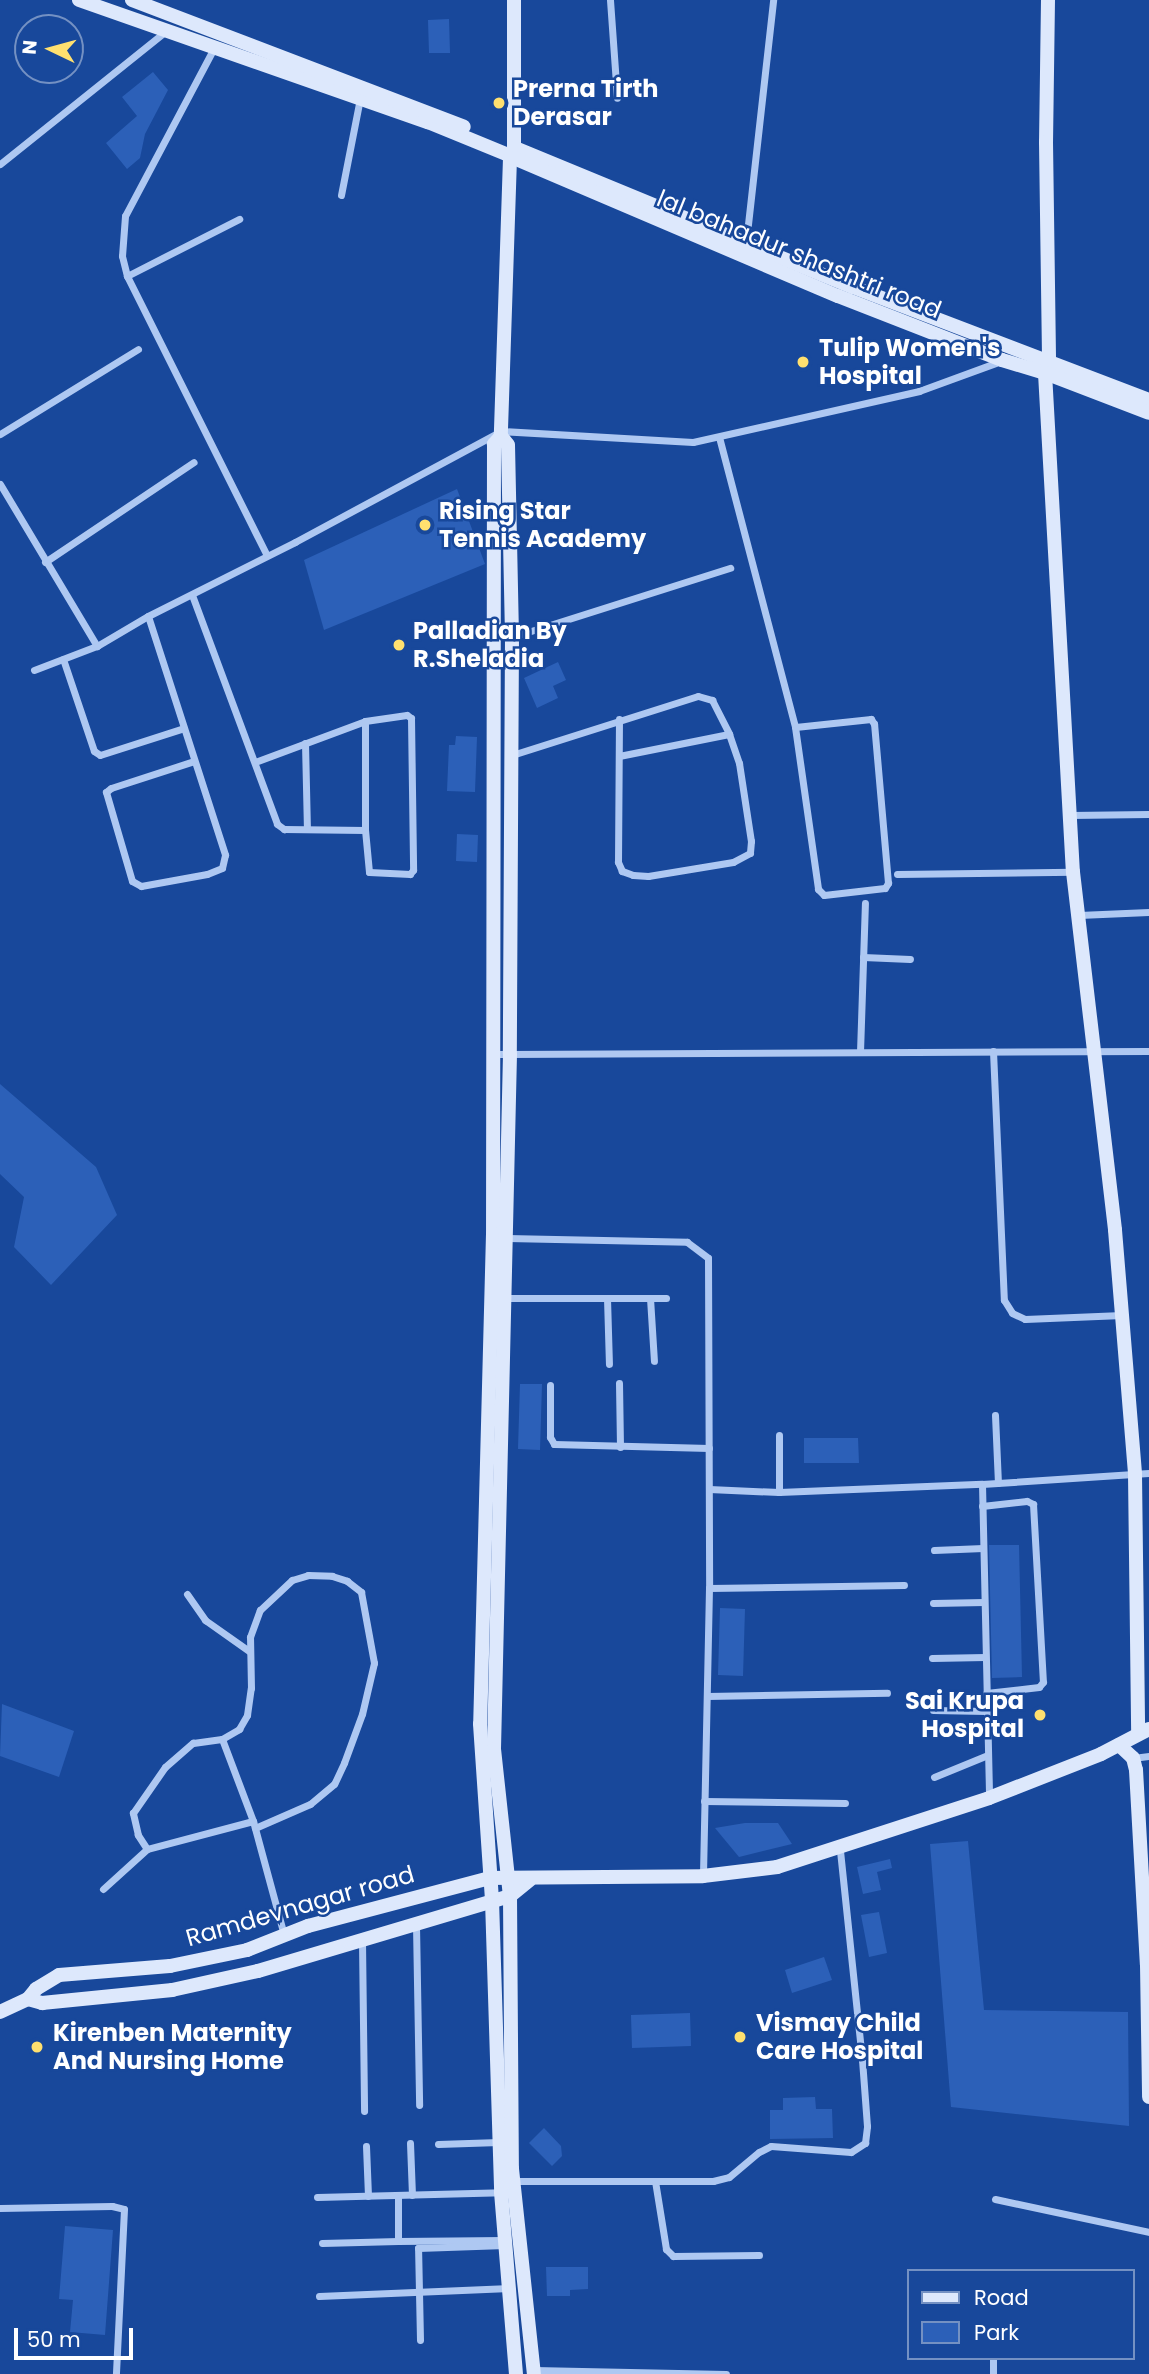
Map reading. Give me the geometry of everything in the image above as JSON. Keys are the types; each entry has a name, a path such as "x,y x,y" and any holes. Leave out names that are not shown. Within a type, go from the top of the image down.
{"street":[{"name":"lal bahadur shashtri road","path":"79,0 110,5 215,46 511,152 615,203 1002,360 1047,367 1149,412"},
{"path":"132,0 429,111 511,152 746,243 1005,347 1047,367 1149,400"},
{"path":"514,0 501,434 494,444 492,1054 499,1238 505,1298 494,1749 510,1896 510,2189 504,2242 516,2374"},
{"path":"610,0 617,98"},
{"path":"746,243 774,0"},
{"path":"1048,0 1047,367 1073,872 1142,1473 1144,1732"},
{"path":"0,164 169,29"},
{"path":"215,46 125,216 121,236 127,276 267,555"},
{"path":"341,195 360,98"},
{"path":"127,276 239,219"},
{"path":"0,434 138,349"},
{"path":"34,670 97,646 148,616 501,434 693,442 919,391 1002,360"},
{"path":"501,434 508,444 512,636 510,1054 499,1238 480,1724 492,1900 499,2142 510,2189 526,2287 534,2372 726,2374"},
{"path":"719,437 795,727 818,889 824,895 885,888 888,883 874,724 871,719 795,727"},
{"path":"45,562 194,462"},
{"path":"1,487 97,646"},
{"path":"512,636 730,568"},
{"path":"192,595 277,824 284,829 365,830"},
{"path":"148,616 225,855 222,867 207,874 141,886 132,881 106,792 111,788 194,761"},
{"path":"63,659 94,751 100,755 184,728"},
{"path":"512,755 619,719 704,696 712,700 729,733 739,763 751,841 750,853 733,862 649,876 622,871 618,862 619,719"},
{"path":"254,762 365,720 407,715 411,718 413,870 410,874 369,872 365,830 365,720"},
{"path":"619,756 729,733"},
{"path":"304,743 307,829"},
{"path":"1070,815 1149,814"},
{"path":"897,874 1073,872"},
{"path":"860,1052 865,903"},
{"path":"1079,915 1149,912"},
{"path":"863,957 910,959"},
{"path":"993,1051 1004,1300 1012,1314 1025,1318 1122,1315"},
{"path":"492,1054 1149,1051"},
{"path":"499,1238 687,1242 708,1258 709,1588 703,1876"},
{"path":"505,1298 667,1298"},
{"path":"607,1298 609,1364"},
{"path":"650,1298 654,1361"},
{"path":"619,1383 620,1447"},
{"path":"550,1385 550,1437 554,1444 709,1448"},
{"path":"995,1415 998,1483"},
{"path":"779,1435 779,1492"},
{"path":"709,1489 779,1492 982,1484 1142,1473"},
{"path":"982,1484 989,1798"},
{"path":"982,1506 1027,1500 1032,1504 1043,1682 1039,1687 986,1693"},
{"path":"934,1550 983,1548"},
{"path":"103,1889 147,1849 254,1824 310,1804 334,1784 362,1714 374,1663 361,1592 347,1581 332,1576 308,1575 292,1580 260,1610 250,1637 251,1688 247,1715 239,1729 222,1739 193,1743 165,1767 144,1794 134,1813 138,1835 147,1849"},
{"path":"709,1588 904,1585"},
{"path":"187,1594 205,1620 249,1651"},
{"path":"933,1603 984,1602"},
{"path":"932,1658 985,1657"},
{"path":"707,1696 887,1693"},
{"path":"933,1710 986,1711"},
{"name":"Ramdevnagar road","path":"0,2012 28,1999 36,1989 59,1975 170,1966 247,1950 308,1926 490,1878 508,1876 530,1880 703,1876 777,1867 840,1849 989,1798 1119,1745 1144,1732"},
{"path":"222,1739 254,1824 284,1936"},
{"path":"1119,1745 1133,1758 1148,1965 1149,2097"},
{"path":"934,1777 988,1755"},
{"path":"1133,1758 1149,1756"},
{"path":"704,1801 845,1803"},
{"path":"317,2197 412,2195 655,2181 713,2181 729,2177 759,2152 771,2146 851,2152 865,2143 867,2126 862,2060 840,1849"},
{"path":"510,1896 530,1880"},
{"name":"Ramdevnagar road","path":"28,1999 42,2003 172,1990 258,1971 510,1896"},
{"path":"416,1924 419,2105"},
{"path":"362,1941 364,2111"},
{"path":"438,2144 499,2142"},
{"path":"410,2143 412,2195"},
{"path":"366,2146 368,2196"},
{"path":"655,2181 666,2249 673,2256 758,2255"},
{"path":"398,2195 398,2241"},
{"path":"995,2199 1149,2232"},
{"path":"0,2208 112,2206 124,2209 116,2374"},
{"path":"321,2243 504,2242"},
{"path":"420,2340 418,2249 504,2242"},
{"path":"318,2296 526,2287"}],"green space":[{"path":"449,19 450,53 429,53 428,20"},
{"path":"153,72 168,90 145,134 140,158 127,169 106,143 137,116 122,97"},
{"name":"Rising Star Tennis Academy","path":"457,489 485,564 324,630 304,560"},
{"path":"558,662 566,680 553,686 558,698 537,708 524,678"},
{"path":"456,736 477,737 475,792 447,791 449,745 455,745"},
{"path":"457,834 478,835 477,862 456,861"},
{"path":"0,1084 96,1167 117,1215 51,1285 14,1247 24,1197 0,1174"},
{"path":"520,1384 542,1384 540,1450 518,1449"},
{"path":"804,1438 858,1438 859,1463 804,1463"},
{"path":"989,1545 1019,1545 1022,1677 992,1678"},
{"path":"720,1608 745,1609 743,1676 718,1675"},
{"path":"2,1704 74,1731 59,1777 0,1756"},
{"path":"745,1823 778,1823 792,1844 739,1857 715,1828"},
{"path":"968,1841 984,2010 1128,2012 1129,2126 951,2107 930,1844"},
{"path":"890,1859 892,1868 877,1872 881,1890 863,1894 857,1867"},
{"path":"879,1912 887,1953 869,1957 861,1915"},
{"path":"824,1957 832,1980 792,1993 785,1970"},
{"path":"690,2013 691,2046 632,2048 631,2015"},
{"path":"815,2097 816,2109 832,2109 833,2138 770,2139 770,2110 783,2110 783,2098"},
{"path":"544,2128 561,2146 562,2156 552,2166 529,2143"},
{"path":"65,2226 113,2230 105,2335 70,2332 73,2300 59,2299"},
{"path":"546,2267 588,2267 588,2289 570,2290 570,2296 547,2296"}],"place":[{"name":"Prerna Tirth Derasar","path":"499,103"},
{"name":"Tulip Women's Hospital","path":"803,362"},
{"name":"Rising Star Tennis Academy","path":"425,525"},
{"name":"Palladian By R.Sheladia","path":"399,645"},
{"name":"Sai Krupa Hospital","path":"1040,1715"},
{"name":"Vismay Child Care Hospital","path":"740,2037"},
{"name":"Kirenben Maternity And Nursing Home","path":"37,2047"}]}
